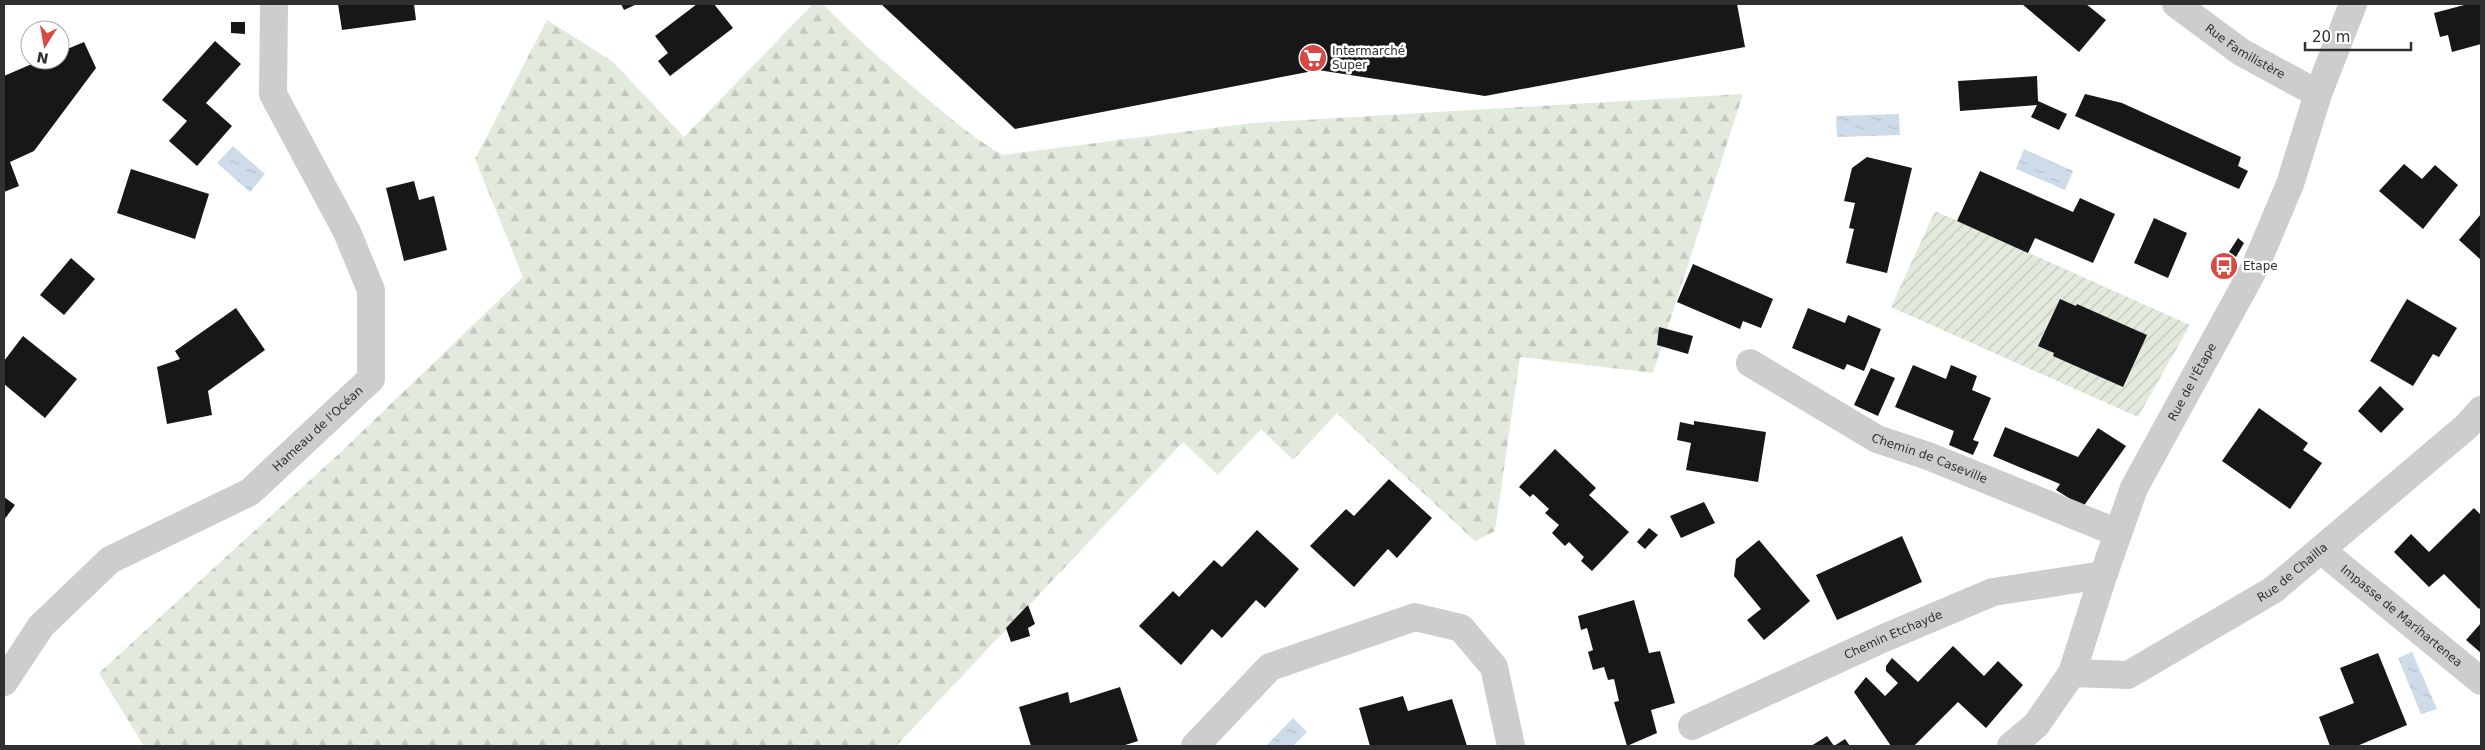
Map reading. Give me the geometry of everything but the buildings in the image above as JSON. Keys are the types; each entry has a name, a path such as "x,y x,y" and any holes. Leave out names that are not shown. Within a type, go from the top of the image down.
{"street":[{"name":"Hameau de l'Océan","path":"4,682 41,626 110,560 250,492 371,379 371,290 347,232 273,94 274,4"},
{"name":"Rue Familistère","path":"2176,4 2241,52 2318,94"},
{"name":"Rue de l'Étape","path":"2011,746 2036,725 2072,673 2103,575 2134,488 2256,267 2290,184 2318,94 2353,4"},
{"name":"Chemin de Caseville","path":"1750,364 1877,439 1928,456 2118,533"},
{"name":"Rue de Chailla","path":"2072,673 2128,676 2274,590 2468,426 2481,410"},
{"name":"Impasse de Marihartenea","path":"2320,550 2481,681"},
{"name":"Chemin Etchayde","path":"1692,726 1884,638 1993,592 2103,575"},
{"path":"1195,746 1270,667 1415,617 1460,628 1494,667 1511,746"}],"green space":[{"path":"813,4 823,4 922,95 969,133 1003,155 1252,123 1743,94 1653,373 1520,357 1495,531 1475,541 1337,413 1293,460 1261,429 1218,475 1183,442 896,746 144,746 99,673 342,451 523,277 475,159 547,20 612,61 684,137"},
{"path":"1935,211 2190,325 2138,417 1891,307","holes":["2060,299 2076,306 2077,304 2146,335 2123,387 2054,356 2054,353 2038,345"]}],"water":[{"path":"1899,114 1900,135 1837,137 1836,116"},
{"path":"233,146 265,174 250,192 217,163"},
{"path":"2024,149 2073,171 2065,190 2016,169"},
{"path":"2412,652 2437,709 2421,714 2398,658"},
{"path":"1293,718 1307,732 1293,746 1266,746"}],"place":[{"name":"Intermarché Super","path":"1313,58"},
{"name":"Etape","path":"2224,266"}]}
